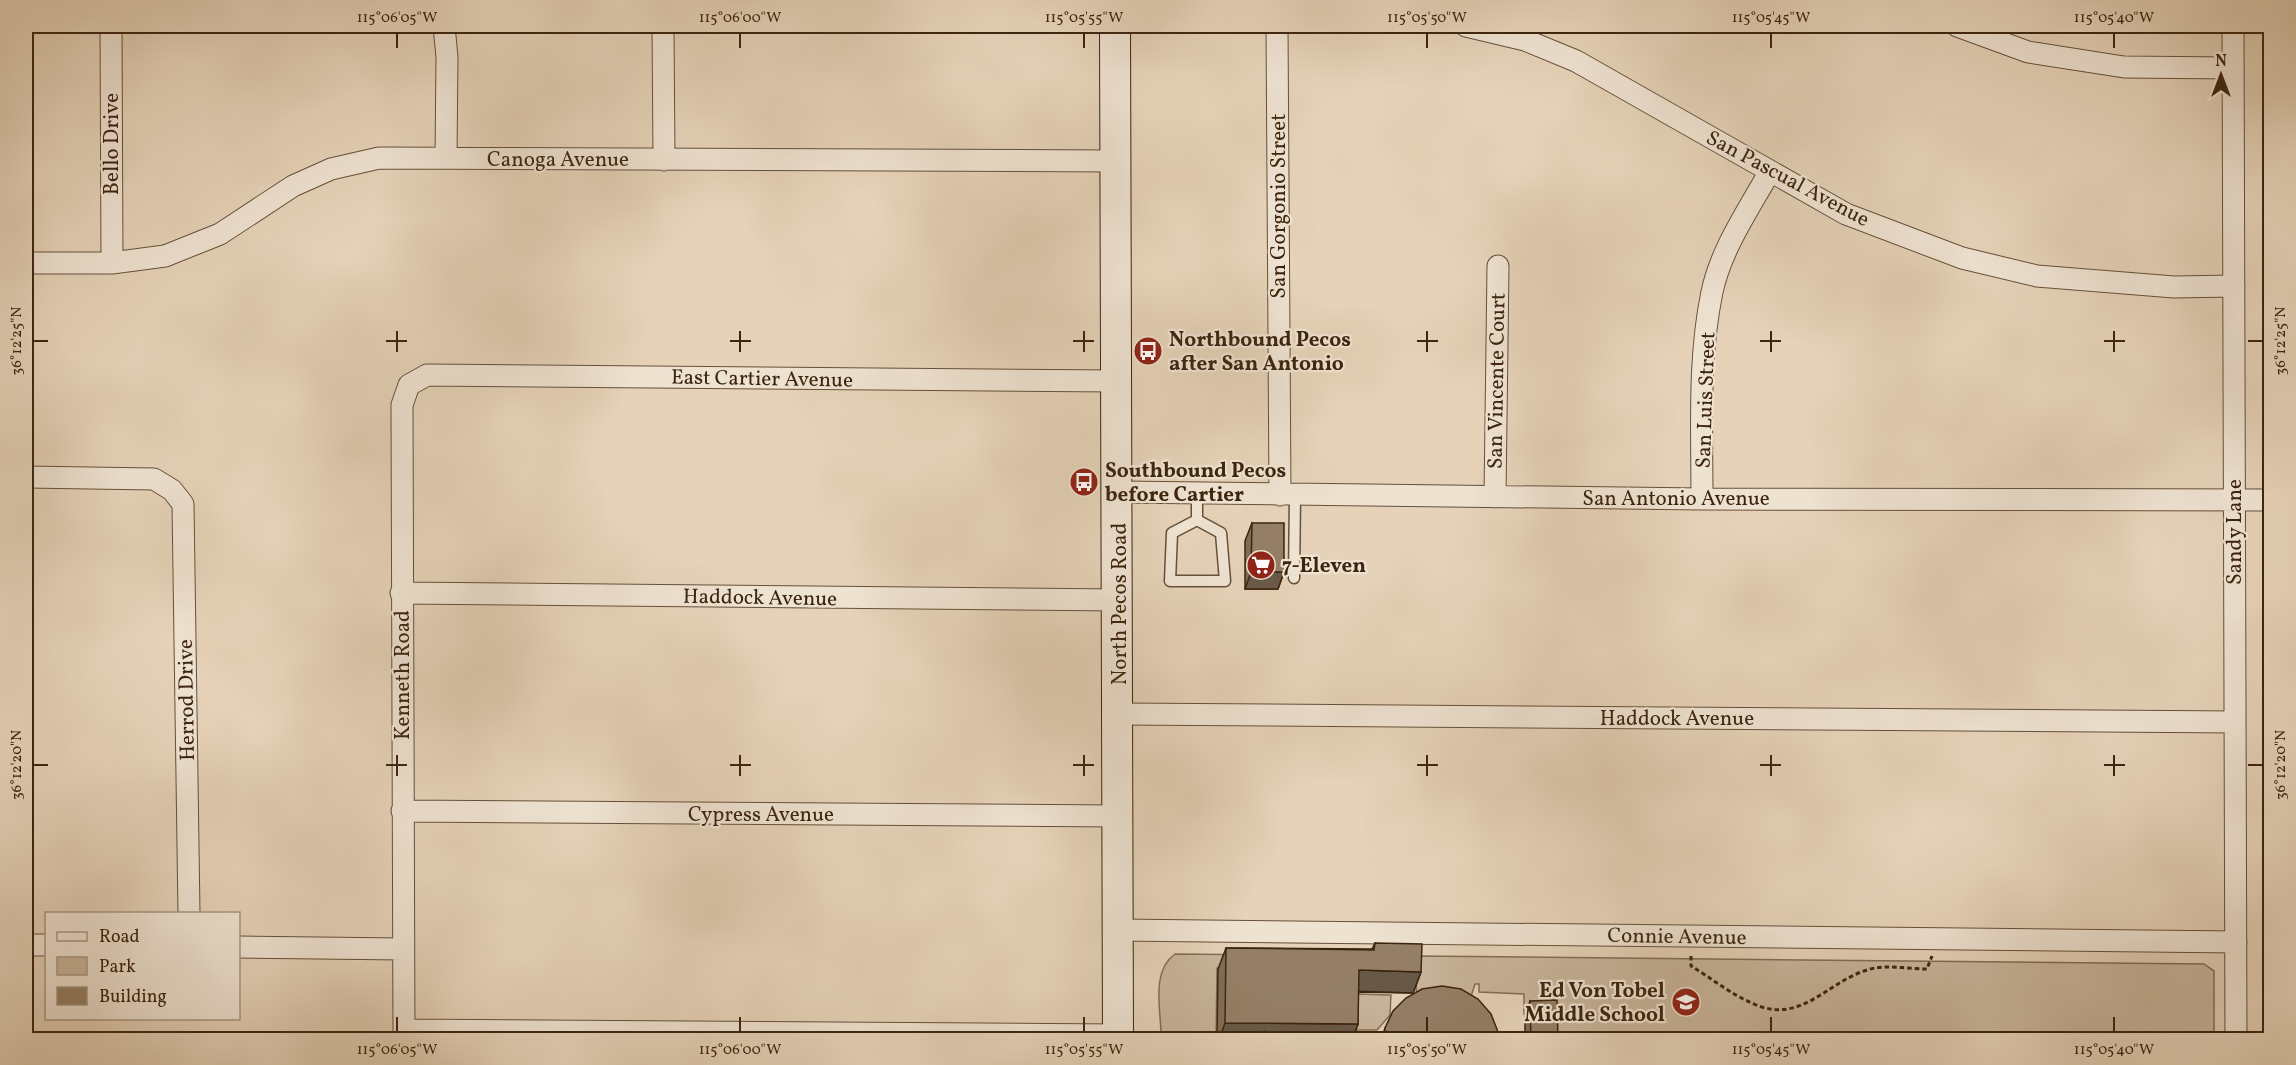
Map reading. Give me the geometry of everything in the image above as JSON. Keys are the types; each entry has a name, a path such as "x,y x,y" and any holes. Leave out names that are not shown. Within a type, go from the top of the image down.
{"main road":[{"name":"North Pecos Road","path":"1115,26 1119,600 1118,1037"}],"street":[{"name":"Bello Drive","path":"111,26 112,263"},
{"path":"444,26 447,57 446,158"},
{"path":"663,26 664,160"},
{"name":"San Gorgonio Street","path":"1277,26 1288,495"},
{"name":"San Pascual Avenue","path":"1466,26 1525,40 1576,61 1846,214 1962,258 2037,276 2174,287 2234,286"},
{"path":"1957,26 2028,52 2124,68 2233,68"},
{"name":"Sandy Lane","path":"2233,26 2236,1040"},
{"name":"Canoga Avenue","path":"26,263 112,263 165,256 220,234 293,186 332,169 379,158 1115,161"},
{"name":"San Luis Street","path":"1702,499 1702,369 1712,290 1731,243 1770,171"},
{"name":"San Vincente Court","path":"1495,496 1498,266"},
{"name":"East Cartier Avenue","path":"409,385 427,375 1116,381"},
{"name":"Kenneth Road","path":"404,1035 402,405 409,385"},
{"name":"Herrod Drive","path":"26,477 154,479 172,490 183,504 189,912"},
{"name":"San Antonio Avenue","path":"1118,492 1702,499 2234,499"},
{"path":"2234,499 2271,500"},
{"name":"Haddock Avenue","path":"401,593 1119,600"},
{"name":"Haddock Avenue","path":"1119,714 2235,722"},
{"name":"Cypress Avenue","path":"402,811 1119,816"},
{"name":"Connie Avenue","path":"1118,930 2236,942"},
{"path":"26,945 45,945"},
{"path":"240,947 404,949"},
{"path":"404,1035 1118,1037"}],"lane":[{"path":"1197,494 1197,520"},
{"path":"1288,495 1294,578"},
{"path":"1197,520 1221,533 1225,581 1170,581 1172,534 1197,520"}],"path":[{"path":"1691,936 1691,966 1755,1005 1783,1010 1805,1006 1856,973 1871,968 1926,969 1932,961 1932,939"},
{"path":"1118,1037 1170,1035 1175,1040"}],"green space":[{"path":"1175,954 1358,956 1358,970 1217,968 1216,1039 1179,1039 1171,1032 1161,1032 1159,1000 1163,969"},
{"name":"Ed Von Tobel Middle School","path":"1417,956 2204,964 2214,971 2214,1039 1554,1040 1553,1014 1524,1014 1524,994 1479,992 1479,984 1475,984 1467,1009 1416,1001"},
{"path":"1357,994 1391,995 1390,1015 1377,1030 1356,1030"}],"building":[{"path":"1252,523 1284,523 1284,572 1251,572"},
{"path":"1375,943 1422,944 1421,972 1359,970 1358,1024 1225,1023 1226,948 1374,950"},
{"path":"1442,986 1461,989 1478,999 1491,1014 1498,1032 1498,1040 1384,1040 1385,1028 1393,1011 1406,998 1422,989"},
{"path":"1557,1000 1558,1040 1531,1040 1530,1001"},
{"path":"1264,1031 1279,1040 1248,1040"}],"place":[{"name":"Northbound Pecos after San Antonio","path":"1148,351"},
{"name":"Southbound Pecos before Cartier","path":"1084,482"},
{"name":"7-Eleven","path":"1261,565"},
{"name":"Ed Von Tobel Middle School","path":"1686,1002"}]}
